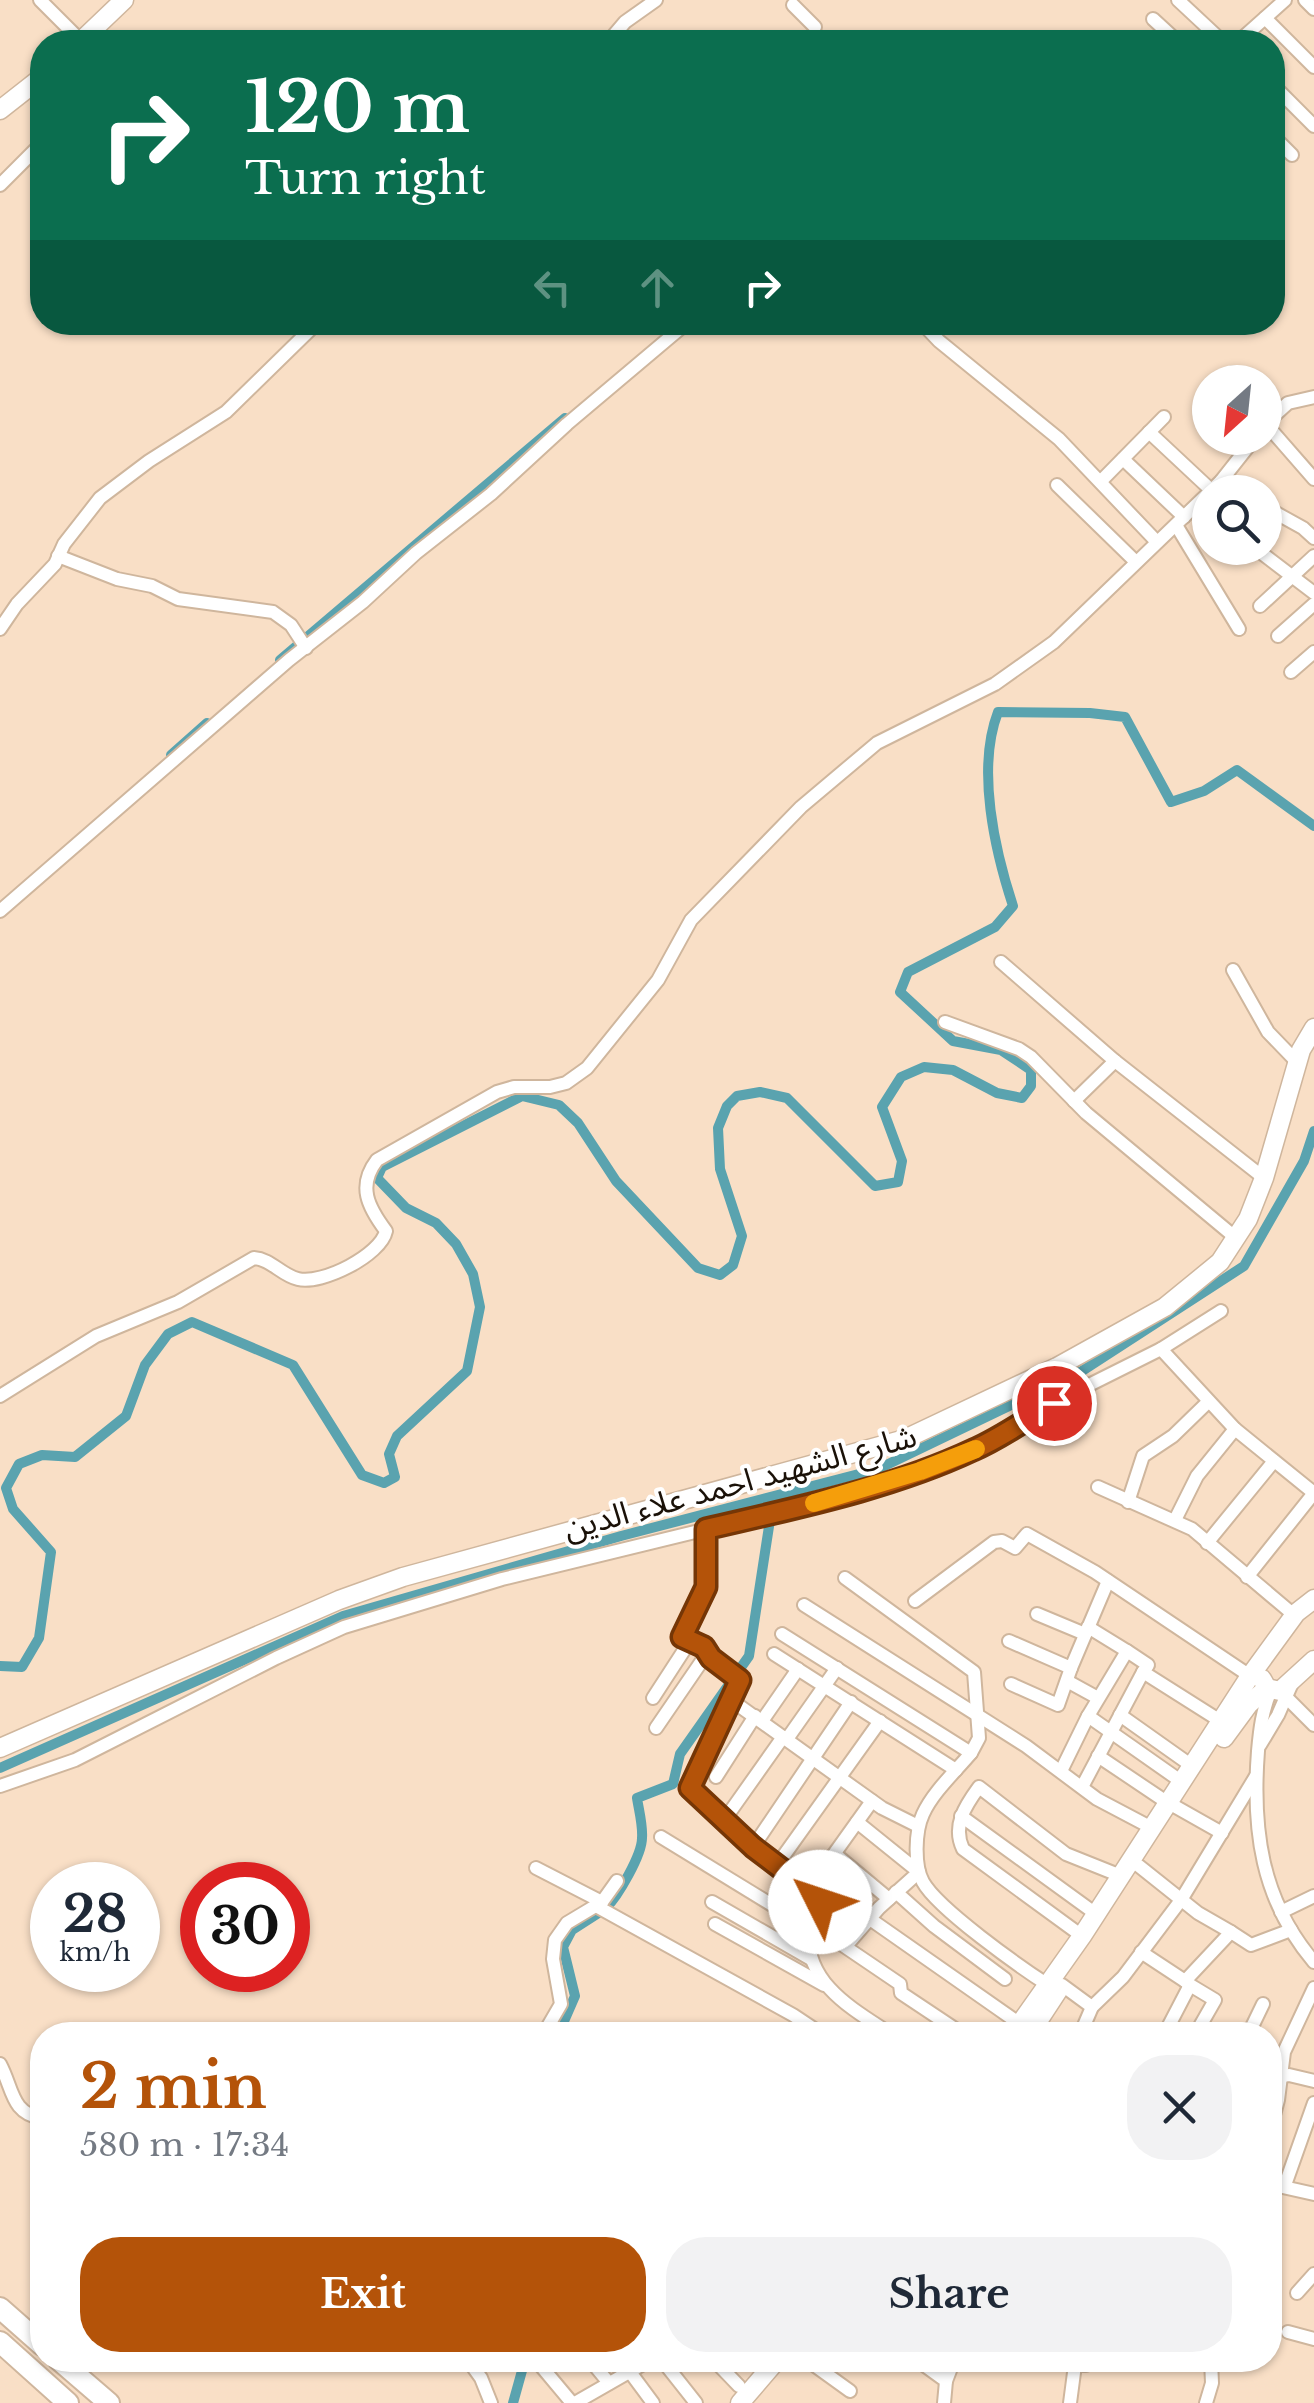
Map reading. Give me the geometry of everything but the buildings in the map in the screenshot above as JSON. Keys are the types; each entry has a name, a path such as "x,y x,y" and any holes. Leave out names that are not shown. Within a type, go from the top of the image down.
{"highway":[{"path":"0,2308 30,2334"},
{"path":"0,2342 30,2369"},
{"path":"33,2372 68,2403"},
{"path":"74,2372 109,2403"}],"main road":[{"path":"93,30 124,0"},
{"path":"0,110 30,86"},
{"name":"شارع الشهيد احمد علاء الدين","path":"0,1748 323,1607 403,1577 553,1533 808,1468 922,1433 1083,1353 1165,1307 1220,1262 1236,1238 1264,1178 1298,1062 1314,1028"},
{"path":"1027,2022 1138,1866 1187,1774 1314,1586"},
{"path":"1295,1614 1314,1599"},
{"path":"1266,1654 1261,1676 1279,1690"},
{"path":"1080,1945 1152,1828 1245,1710 1279,1690 1314,1660"},
{"path":"739,2394 753,2372"},
{"path":"724,2403 764,2372"}],"street":[{"path":"40,0 69,30"},
{"path":"618,30 656,0"},
{"path":"1178,0 1210,30"},
{"path":"1252,30 1285,0"},
{"path":"1305,0 1314,9"},
{"path":"793,5 815,27"},
{"path":"1265,18 1277,30"},
{"path":"1153,19 1165,30"},
{"path":"1285,38 1314,67"},
{"path":"1285,97 1314,126"},
{"path":"1285,148 1292,155"},
{"path":"0,185 30,155"},
{"path":"0,629 100,498 226,412 305,335"},
{"path":"0,911 302,643 491,494 673,335"},
{"path":"933,335 1044,426 1157,542"},
{"path":"1282,408 1314,396"},
{"path":"1100,481 1164,417"},
{"path":"1150,432 1203,475"},
{"path":"1282,435 1314,479"},
{"path":"1225,475 1241,455"},
{"path":"1122,459 1180,522 1239,628"},
{"path":"1057,485 1136,562"},
{"path":"0,1396 96,1336 178,1302 254,1258 262,1258 294,1278 312,1280 338,1272 380,1244 386,1231 371,1209 366,1186 369,1170 377,1160 497,1092 514,1087 550,1087 578,1076 658,980 684,930 702,907 801,807 886,737 964,702 1022,666 1082,618 1157,542 1192,514"},
{"path":"1282,517 1314,538"},
{"path":"58,556 117,578 152,586 178,599 272,612 282,617 302,643"},
{"path":"1260,606 1314,556"},
{"path":"1279,565 1314,593"},
{"path":"1278,636 1314,604"},
{"path":"1291,672 1314,652"},
{"path":"1001,962 1115,1061 1264,1178"},
{"path":"1233,970 1268,1032 1298,1062"},
{"path":"945,1022 1031,1057 1074,1101 1236,1238"},
{"path":"1074,1101 1115,1061"},
{"path":"0,1786 75,1760 344,1627 491,1582 814,1503 971,1452 1068,1396 1161,1349 1220,1312"},
{"path":"1161,1349 1236,1429 1314,1493 1247,1577"},
{"path":"1128,1502 1143,1456 1173,1436 1208,1402"},
{"path":"1175,1520 1198,1476 1236,1429"},
{"path":"1207,1543 1274,1462"},
{"path":"1098,1487 1175,1520 1295,1614"},
{"path":"706,1529 706,1587 682,1635 704,1647 711,1658 740,1682 690,1786 691,1792 820,1902 809,1925 812,1959 826,1986"},
{"path":"915,1601 994,1542 1002,1541 1016,1548 1026,1534 1108,1581 1250,1676"},
{"path":"845,1578 974,1672 979,1738 931,1800 918,1826 919,1872 846,1946"},
{"path":"1012,1684 1058,1705 1108,1581"},
{"path":"804,1605 1082,1787 1152,1828"},
{"path":"1037,1614 1086,1631 1148,1664 1082,1787"},
{"path":"782,1634 970,1753"},
{"path":"653,1698 690,1641"},
{"path":"1009,1642 1069,1674 1098,1698"},
{"path":"1061,1771 1127,1650"},
{"path":"656,1728 708,1652"},
{"path":"774,1654 956,1770"},
{"path":"725,1818 837,1668"},
{"path":"716,1777 798,1669"},
{"path":"1143,1672 1222,1722"},
{"path":"1314,1725 1279,1690 1261,1718 1255,1812 1264,1867 1281,1912 1314,1962"},
{"path":"731,1700 872,1801 918,1826"},
{"path":"753,1847 851,1702"},
{"path":"1120,1715 1187,1774"},
{"path":"1088,1716 1187,1774"},
{"path":"777,1865 880,1721"},
{"path":"1098,1756 1222,1833"},
{"path":"1086,2022 1092,2007 1123,1978 1182,1900 1256,1776"},
{"path":"1080,1945 963,1850 958,1831 961,1816 979,1787 1066,1854 1121,1876"},
{"path":"809,1890 872,1801"},
{"path":"961,1816 1096,1914"},
{"path":"857,1822 919,1872 927,1888 1015,1963 1092,2007"},
{"path":"660,1836 846,1946 900,1984 901,1993 944,2022"},
{"path":"834,1854 1005,1978"},
{"path":"1138,1866 1251,1944 1291,1930"},
{"path":"536,1868 797,2022"},
{"path":"550,2022 561,2004 554,1940 567,1923 599,1904 616,1881"},
{"path":"1281,1912 1314,1896"},
{"path":"712,1902 812,1959"},
{"path":"870,1919 1010,2022"},
{"path":"715,1924 826,1986 873,2022"},
{"path":"1170,2022 1187,1983 1230,1932"},
{"path":"1142,1952 1214,2000 1202,2022"},
{"path":"989,2003 1015,1963"},
{"path":"1282,2059 1314,1988"},
{"path":"1254,2022 1263,2004"},
{"path":"0,2064 16,2104 30,2115"},
{"path":"1282,2078 1298,2076 1314,2081"},
{"path":"1282,2174 1314,2103"},
{"path":"1282,2186 1314,2194"},
{"path":"1296,2292 1314,2274"},
{"path":"1288,2332 1314,2339"},
{"path":"477,2372 490,2403"},
{"path":"547,2372 574,2403 594,2399 609,2383 630,2372 653,2403"},
{"path":"600,2372 609,2383"},
{"path":"671,2372 696,2403"},
{"path":"723,2372 739,2394"},
{"path":"823,2372 850,2392"},
{"path":"934,2372 946,2381"},
{"path":"944,2403 949,2372"},
{"path":"1070,2403 1073,2372"},
{"path":"1210,2402 1211,2372"}],"waterway":[{"path":"280,660 565,418"},
{"path":"0,1666 22,1667 39,1638 51,1552 13,1509 6,1488 19,1464 42,1455 75,1457 126,1416 145,1365 168,1334 192,1322 293,1365 362,1475 384,1483 395,1477 389,1454 397,1436 467,1371 480,1307 473,1274 456,1244 436,1223 406,1208 377,1178 382,1167 522,1096 559,1105 578,1123 616,1181 698,1268 720,1275 733,1265 742,1236 720,1169 718,1128 727,1106 737,1096 760,1092 787,1098 875,1186 898,1182 902,1161 882,1107 901,1077 924,1067 953,1070 997,1093 1022,1098 1031,1086 1031,1070 1001,1050 953,1041 900,992 908,972 995,927 1013,906 990,810 989,759 998,712 1125,717 1171,802 1204,791 1237,770 1314,826"},
{"path":"171,755 207,723"},
{"path":"0,1768 343,1616 621,1536 878,1469 1082,1371 1244,1266 1304,1161 1314,1131"},
{"path":"606,1908 628,1875 641,1845 637,1798 673,1784 680,1754 749,1656 770,1520"},
{"path":"564,2022 575,1996 563,1947 572,1930 600,1912"},
{"path":"513,2403 522,2372"}],"slow traffic":[{"path":"814,1503 920,1471 976,1449"}],"route":[{"path":"820,1902 818,1896 753,1847 725,1818 691,1792 692,1779 740,1680 711,1658 704,1647 682,1637 706,1587 706,1529 814,1503 920,1471 971,1452 1054,1403"}]}
